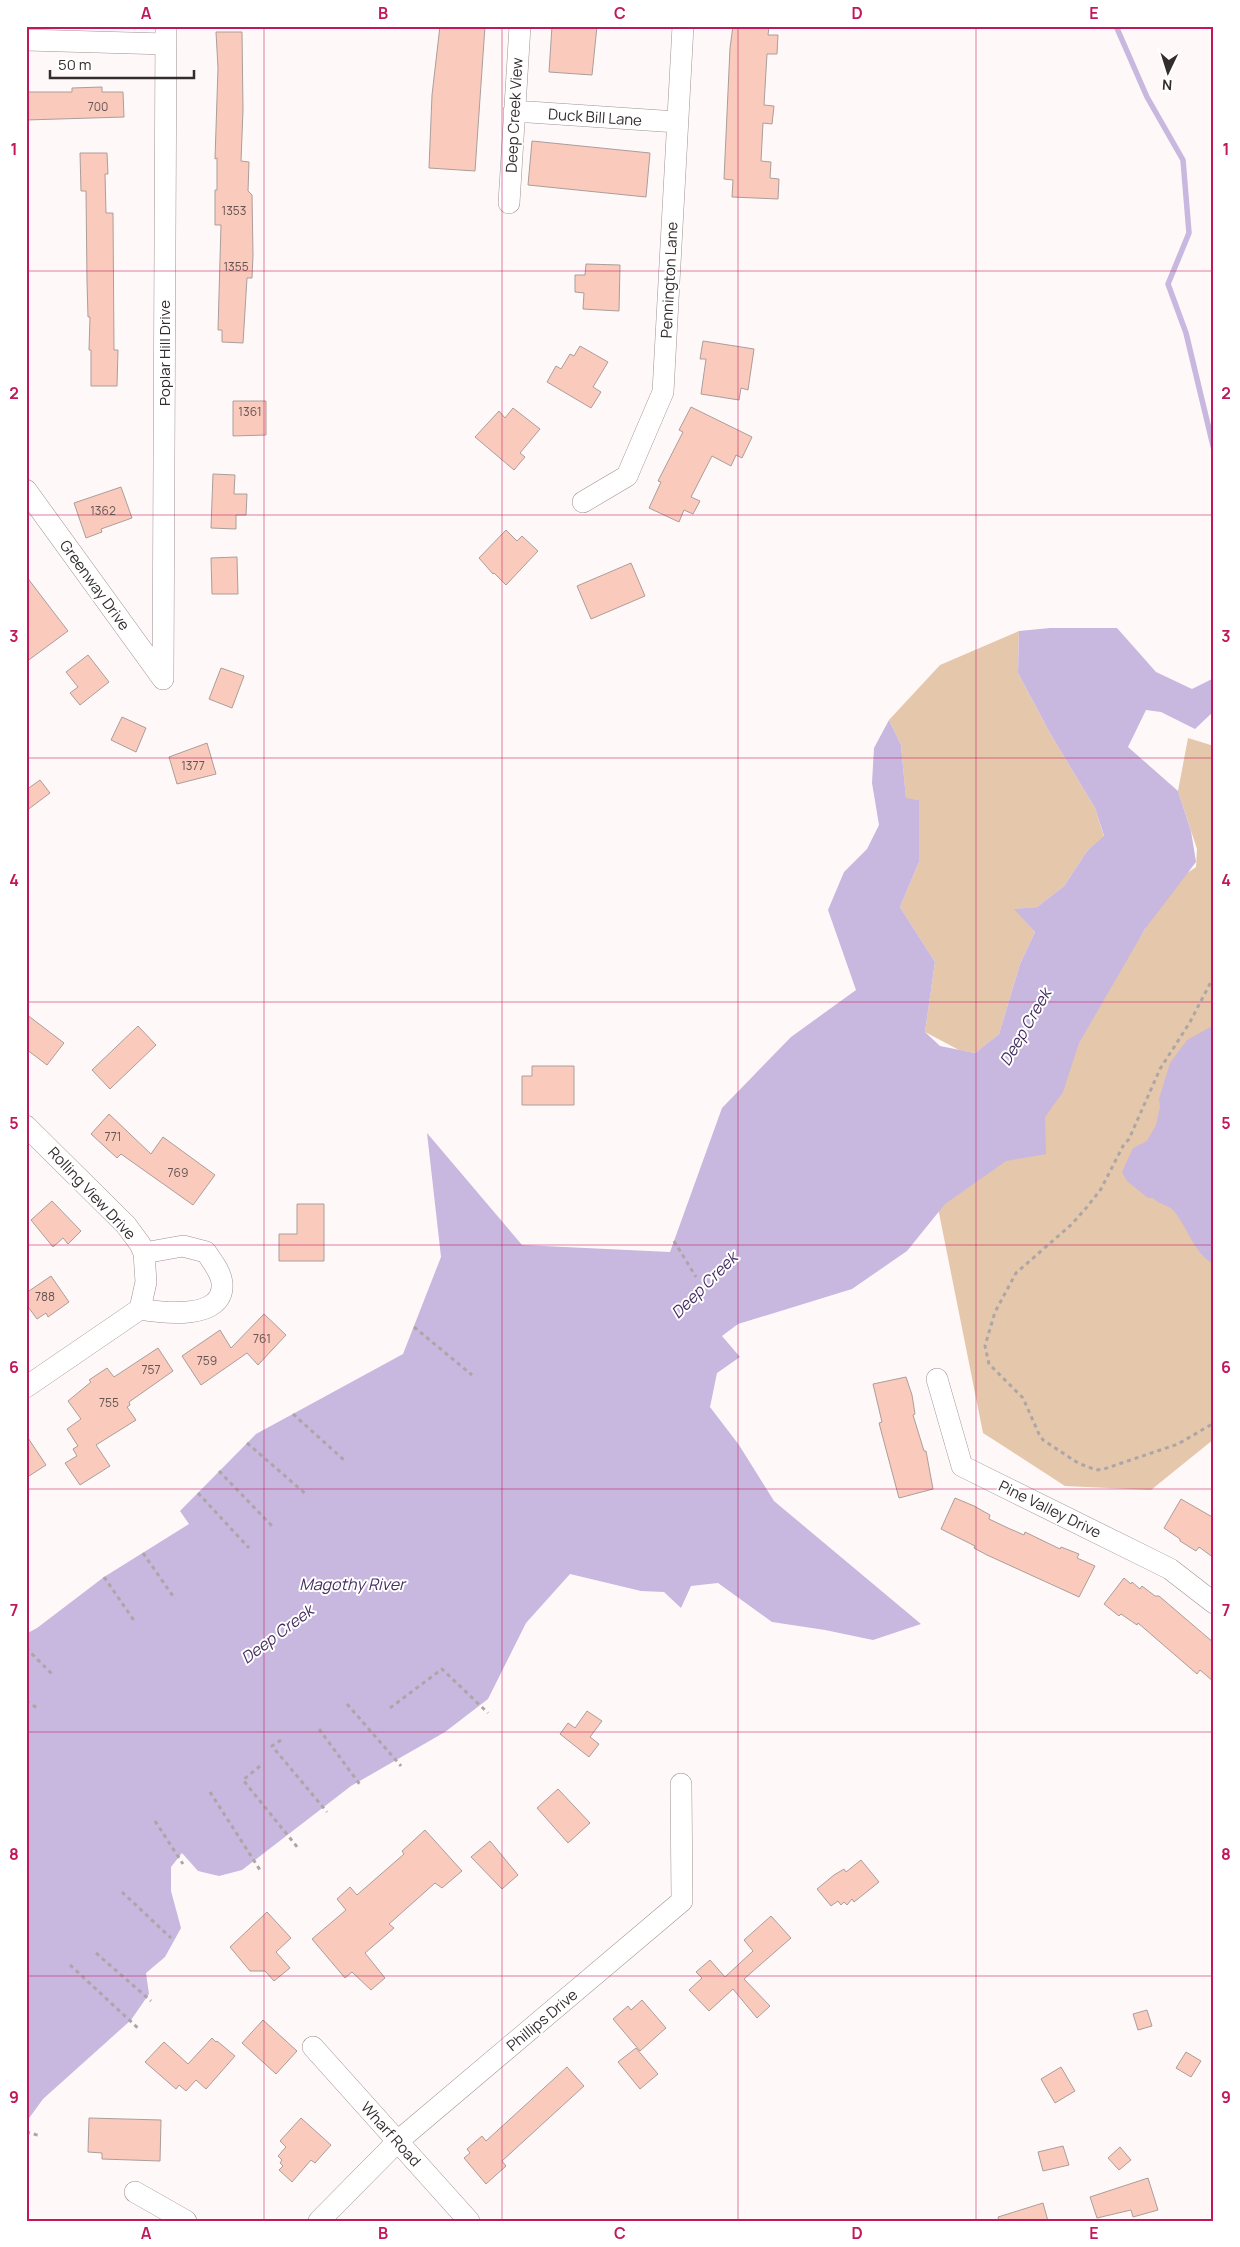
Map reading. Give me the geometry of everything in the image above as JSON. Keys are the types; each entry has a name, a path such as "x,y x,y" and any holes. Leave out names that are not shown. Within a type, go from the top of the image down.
{"street":[{"name":"Deep Creek View","path":"509,203 520,26"},
{"name":"Pennington Lane","path":"583,502 627,476 663,392 683,26"},
{"path":"26,40 166,35"},
{"name":"Poplar Hill Drive","path":"163,679 166,35"},
{"name":"Duck Bill Lane","path":"514,111 677,122"},
{"name":"Greenway Drive","path":"26,490 163,679"},
{"name":"Rolling View Drive","path":"26,1126 126,1225 144,1253 146,1282 140,1310"},
{"path":"26,1387 140,1310 174,1314 201,1309 213,1304 220,1294 222,1284 217,1269 206,1252 183,1246 144,1253"},
{"name":"Pine Valley Drive","path":"937,1379 962,1466 1170,1569 1214,1602"},
{"name":"Phillips Drive","path":"319,2221 398,2141 682,1901 681,1784"},
{"name":"Wharf Road","path":"313,2047 469,2221"},
{"path":"135,2192 186,2221"}],"path":[{"path":"1214,786 1214,803"},
{"path":"1214,976 1190,1022 1160,1070 1130,1139 1123,1146 1101,1189 1072,1224 1016,1273 994,1312 985,1346 989,1364 1023,1398 1039,1434 1044,1440 1078,1463 1096,1470 1104,1470 1178,1444 1214,1423"},
{"path":"674,1241 696,1277"},
{"path":"414,1327 472,1375"},
{"path":"293,1414 344,1460"},
{"path":"247,1443 307,1495"},
{"path":"219,1471 274,1528"},
{"path":"198,1492 249,1548"},
{"path":"143,1553 175,1599"},
{"path":"104,1577 135,1622"},
{"path":"26,1648 52,1675"},
{"path":"390,1708 442,1670 488,1713"},
{"path":"26,1701 39,1709"},
{"path":"347,1704 401,1766"},
{"path":"319,1729 361,1786"},
{"path":"280,1740 272,1746 327,1812"},
{"path":"260,1766 243,1780 298,1848"},
{"path":"210,1792 260,1870"},
{"path":"155,1821 183,1864"},
{"path":"122,1892 171,1938"},
{"path":"96,1953 151,2001"},
{"path":"70,1965 140,2030"},
{"path":"26,2132 41,2136"}],"shaded area":[{"path":"1019,631 1018,673 1051,735 1095,808 1104,837 1087,851 1064,886 1037,907 1015,909 1035,932 1020,964 999,1034 975,1053 959,1050 925,1032 935,962 900,907 919,862 919,800 906,799 901,745 889,720 940,665"},
{"path":"1188,738 1214,746 1214,1439 1151,1490 1065,1486 983,1433 935,1193 1087,1023 1174,882 1196,867 1197,849 1178,791"}],"water":[{"name":"Magothy River","path":"1050,628 1117,628 1156,672 1192,689 1214,678 1214,711 1195,729 1161,712 1146,710 1128,747 1178,791 1191,831 1196,862 1145,929 1079,1043 1063,1092 1045,1117 1046,1154 1006,1161 945,1204 907,1251 852,1289 738,1324 722,1336 740,1357 717,1373 710,1407 739,1445 774,1501 921,1624 873,1640 772,1622 718,1583 691,1586 681,1608 664,1592 641,1591 570,1574 526,1623 488,1699 445,1732 351,1786 242,1870 219,1876 198,1871 182,1853 171,1867 171,1891 181,1928 165,1957 146,1973 149,1994 131,2020 43,2099 27,2121 29,2147 26,2157 26,1634 37,1628 104,1577 189,1524 180,1511 256,1434 403,1354 441,1257 427,1133 522,1245 670,1252 722,1108 791,1037 856,990 828,910 844,872 867,849 879,825 872,783 874,748 889,720 901,745 906,798 919,800 919,862 900,907 935,962 925,1032 940,1046 975,1053 999,1034 1020,964 1035,932 1014,909 1037,907 1064,886 1087,851 1104,836 1095,808 1051,735 1018,673 1019,631"},
{"path":"1214,1025 1214,1264 1196,1247 1173,1210 1153,1198 1148,1198 1127,1181 1122,1172 1133,1148 1147,1141 1156,1125 1160,1107 1159,1099 1170,1063 1187,1040"}],"building":[{"path":"440,26 485,26 475,171 429,168 432,95"},
{"path":"552,26 597,26 592,75 549,72"},
{"path":"733,26 769,26 768,35 778,35 777,54 767,54 764,105 774,106 772,124 763,123 761,161 771,162 770,178 779,179 778,199 732,197 733,180 724,179 730,48"},
{"path":"216,32 242,32 243,110 241,161 249,162 248,191 252,195 253,255 252,278 247,278 243,343 222,342 222,330 218,330 221,225 215,225 218,68"},
{"path":"102,87 102,92 123,92 124,117 26,120 26,92 72,92 72,88"},
{"path":"532,141 650,153 646,197 528,185"},
{"path":"80,153 107,153 108,174 105,174 106,213 113,213 114,350 118,350 117,386 91,386 86,191 81,191"},
{"path":"586,264 620,265 619,311 583,309 584,293 575,292 575,275 585,275"},
{"path":"703,341 754,349 748,390 741,388 739,400 701,394 706,359 700,359"},
{"path":"580,346 608,362 593,387 601,392 591,408 547,382 556,366 561,369 570,354 574,356"},
{"path":"233,401 266,401 266,435 233,436"},
{"path":"691,407 752,437 742,458 736,455 731,466 712,456 691,497 700,501 693,514 684,510 679,522 649,508 661,482 658,481 683,432 679,430"},
{"path":"513,408 540,429 520,453 525,457 514,470 475,437 499,411 505,418"},
{"path":"213,474 235,475 234,494 247,494 246,515 236,515 236,529 211,528"},
{"path":"121,487 132,518 101,529 102,532 86,538 74,503"},
{"path":"506,530 517,541 522,536 538,551 506,585 479,558"},
{"path":"237,557 238,594 212,594 211,558"},
{"path":"631,563 645,596 591,619 577,586"},
{"path":"26,576 68,631 26,662"},
{"path":"88,655 109,682 80,705 70,693 78,687 66,672"},
{"path":"221,668 244,676 232,708 209,699"},
{"path":"122,717 146,728 136,752 111,740"},
{"path":"207,743 216,774 177,784 169,757"},
{"path":"40,780 50,793 26,811 26,790"},
{"path":"26,1014 64,1043 47,1065 26,1049"},
{"path":"138,1026 156,1045 110,1089 92,1070"},
{"path":"532,1066 574,1066 574,1105 522,1105 522,1076 532,1076"},
{"path":"109,1114 151,1154 163,1137 215,1175 193,1205 121,1154 117,1158 91,1134"},
{"path":"52,1201 81,1231 68,1244 63,1238 53,1247 31,1220"},
{"path":"297,1204 324,1204 324,1261 279,1261 279,1234 297,1234"},
{"path":"51,1276 69,1302 48,1317 46,1313 37,1319 26,1304 26,1293"},
{"path":"264,1314 286,1335 258,1365 247,1353 201,1385 182,1356 220,1330 231,1348"},
{"path":"158,1348 173,1371 129,1402 130,1405 127,1407 136,1420 96,1445 110,1466 80,1485 65,1463 77,1456 73,1449 78,1446 67,1429 81,1419 68,1401 91,1382 89,1380 107,1368 114,1377"},
{"path":"906,1377 912,1395 915,1414 913,1415 924,1451 926,1451 933,1489 899,1498 879,1423 882,1422 873,1384"},
{"path":"26,1435 46,1465 26,1478"},
{"path":"955,1498 990,1515 989,1519 1024,1535 1025,1532 1060,1549 1061,1547 1079,1554 1077,1558 1095,1566 1079,1597 987,1555 974,1548 975,1546 941,1529"},
{"path":"1181,1499 1214,1518 1214,1558 1199,1547 1196,1551 1164,1528"},
{"path":"1124,1578 1140,1589 1142,1586 1155,1596 1159,1596 1214,1643 1214,1682 1200,1670 1197,1674 1138,1623 1137,1625 1121,1614 1119,1616 1104,1604"},
{"path":"587,1711 602,1721 590,1737 599,1744 589,1757 560,1734 568,1723 575,1728"},
{"path":"558,1789 590,1823 568,1843 537,1808"},
{"path":"425,1830 462,1871 442,1888 435,1883 389,1924 394,1928 365,1953 385,1978 371,1990 352,1972 345,1978 312,1939 346,1910 337,1899 350,1887 357,1895 404,1854 402,1851"},
{"path":"490,1841 518,1875 502,1889 471,1857"},
{"path":"861,1860 879,1882 854,1902 852,1899 847,1905 844,1902 841,1905 838,1901 831,1906 817,1889 834,1875 844,1869 846,1872"},
{"path":"267,1912 291,1938 276,1952 290,1968 274,1981 265,1971 250,1971 230,1947"},
{"path":"771,1916 791,1938 744,1979 770,2006 757,2018 733,1989 709,2011 689,1990 702,1978 696,1972 710,1960 725,1977 753,1951 744,1940"},
{"path":"642,2000 666,2028 640,2051 613,2019 628,2006 631,2010"},
{"path":"1147,2010 1152,2026 1138,2030 1133,2014"},
{"path":"263,2020 297,2051 276,2074 242,2043"},
{"path":"212,2038 235,2056 206,2089 196,2080 186,2091 179,2085 176,2089 145,2062 164,2042 188,2064"},
{"path":"636,2048 658,2074 640,2089 618,2062"},
{"path":"1186,2052 1201,2061 1191,2077 1176,2068"},
{"path":"567,2067 584,2086 502,2161 506,2166 486,2184 464,2158 470,2153 467,2149 482,2136 486,2141"},
{"path":"1061,2067 1075,2091 1055,2103 1041,2079"},
{"path":"89,2118 161,2120 160,2161 102,2159 102,2153 88,2152"},
{"path":"301,2118 331,2145 315,2163 311,2160 292,2182 279,2170 283,2166 280,2163 282,2160 278,2156 286,2147 280,2141"},
{"path":"1063,2146 1069,2165 1043,2171 1038,2152"},
{"path":"1120,2147 1131,2160 1119,2170 1108,2158"},
{"path":"1148,2178 1158,2210 1133,2217 1131,2210 1097,2218 1090,2197"},
{"path":"1043,2203 1048,2221 999,2221 998,2217"}],"waterway":[{"name":"Deep Creek","path":"1116,26 1147,97 1183,160 1189,233 1168,284 1186,333 1214,450"}]}
